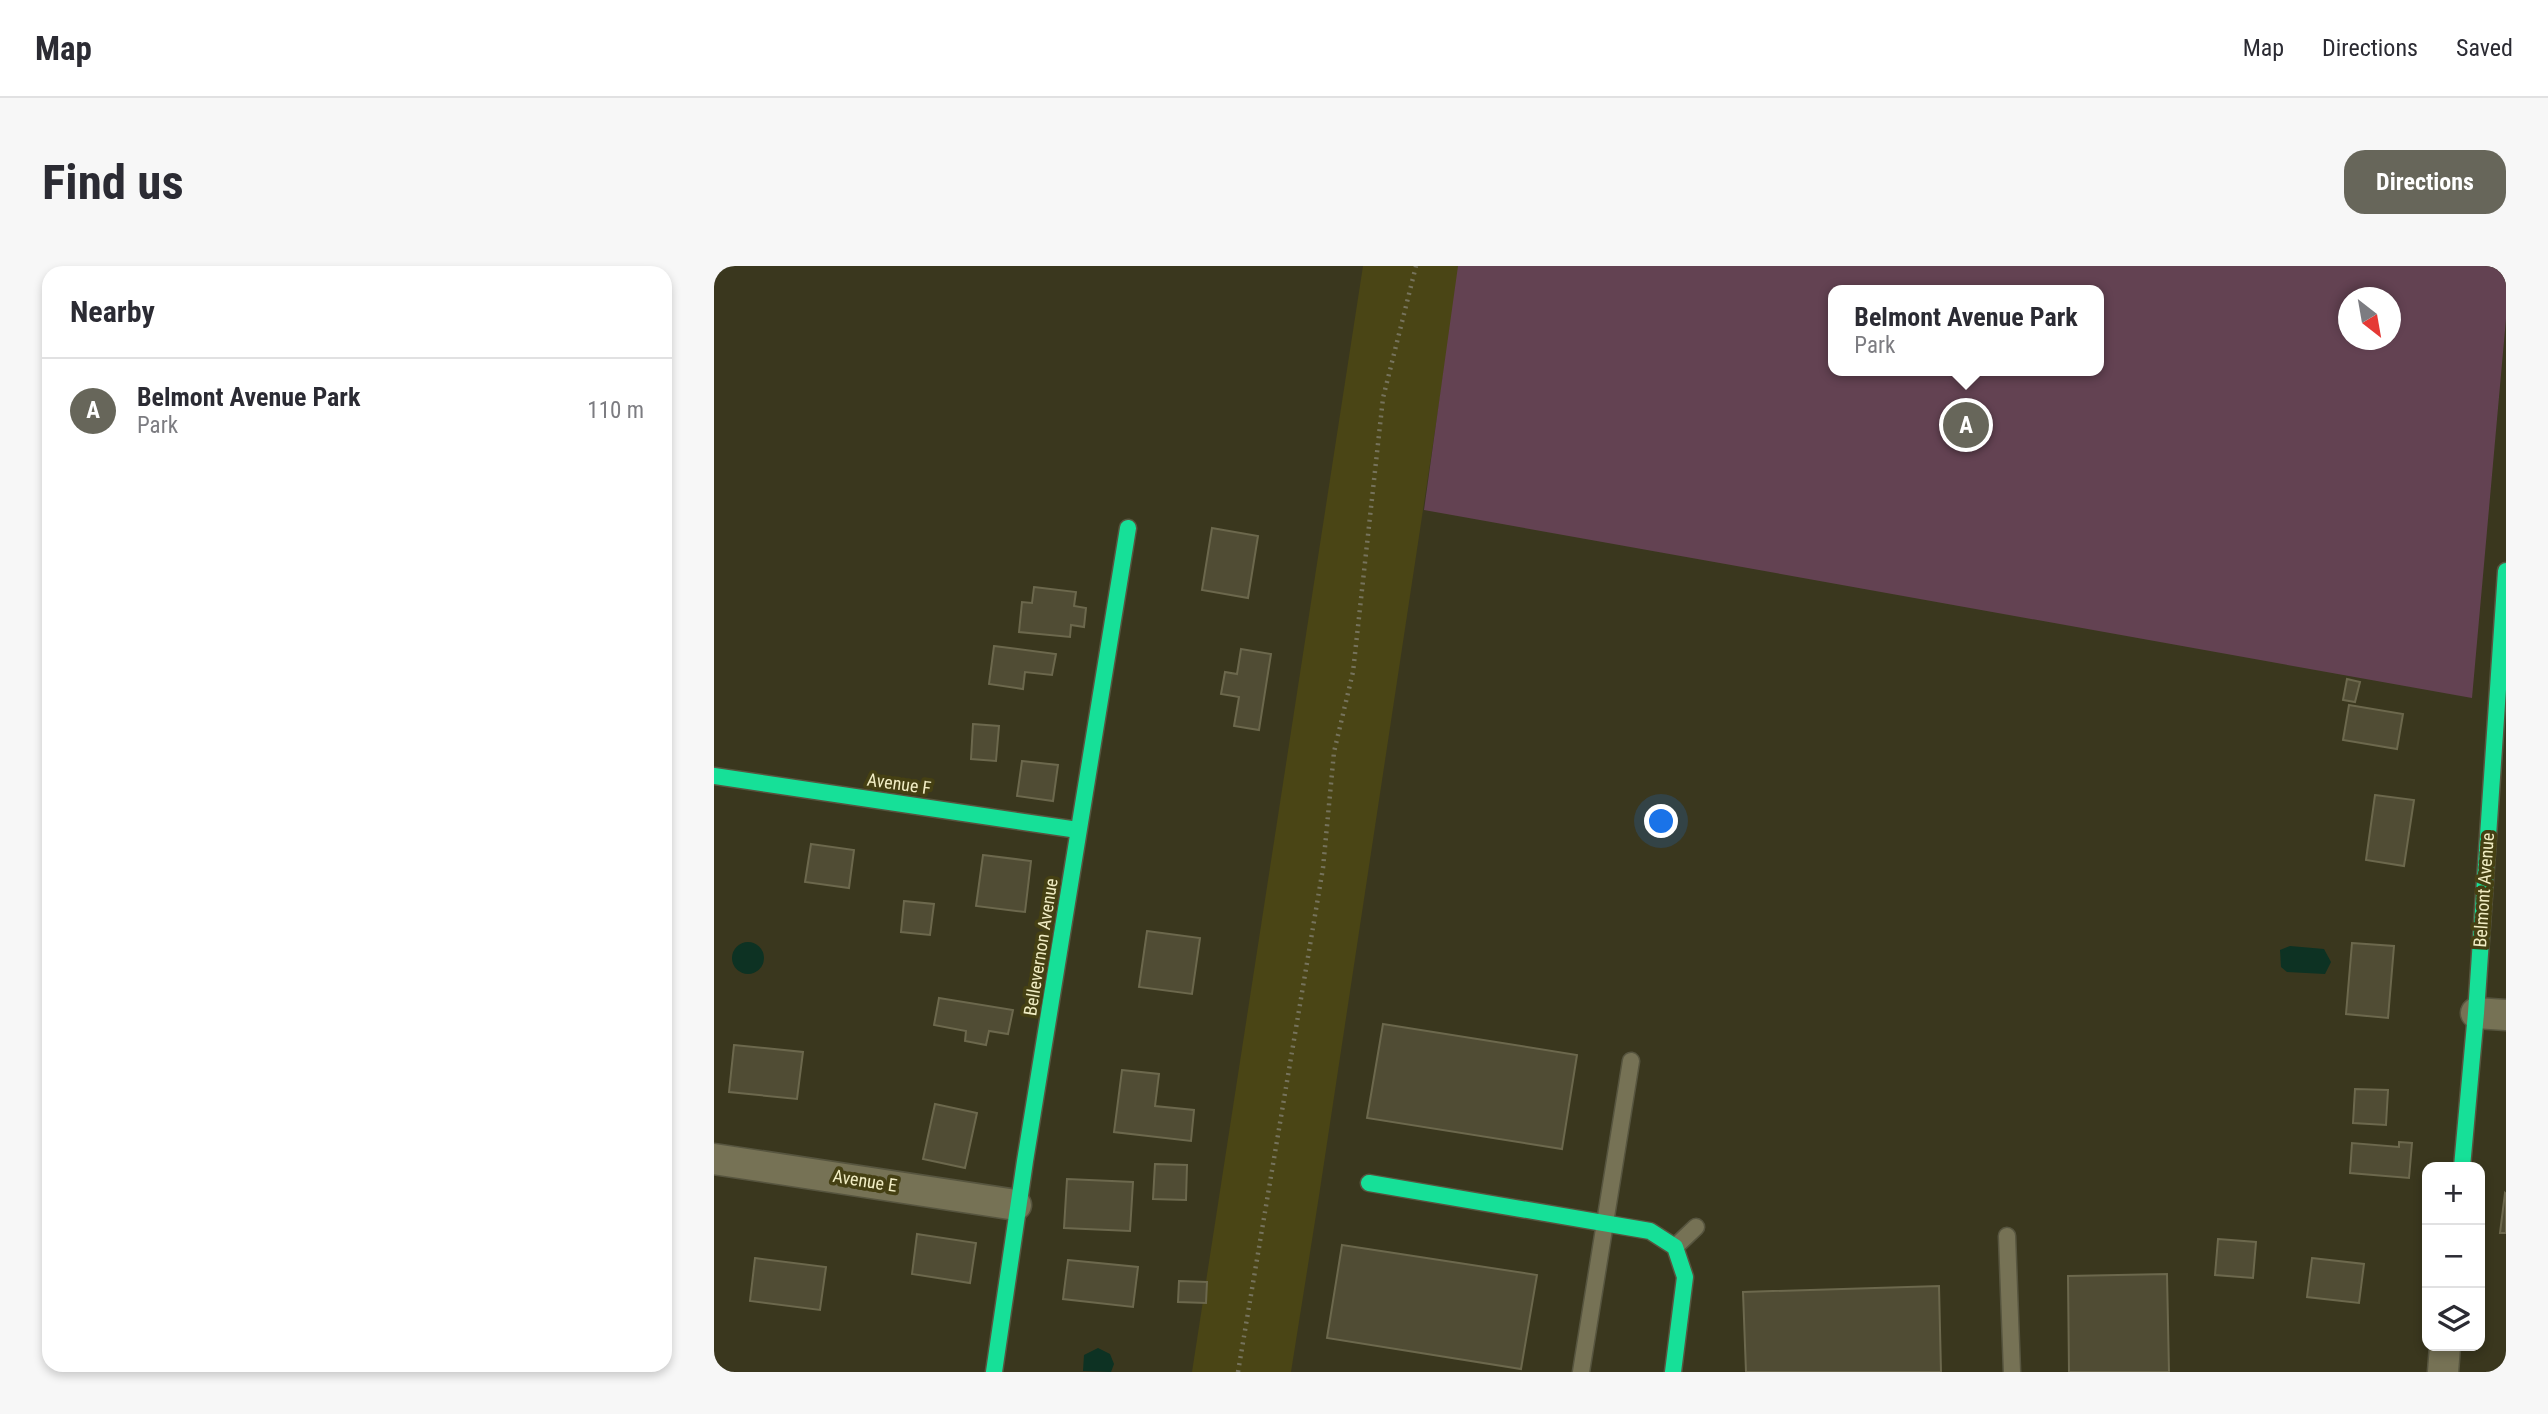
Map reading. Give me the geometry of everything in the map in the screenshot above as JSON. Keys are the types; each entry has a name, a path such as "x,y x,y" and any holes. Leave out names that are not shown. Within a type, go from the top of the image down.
{"street":[{"name":"Bellevernon Avenue","path":"994,1372 1016,1205 1051,1014 1078,830 1106,678 1128,528"},
{"name":"Belmont Avenue","path":"2462,1162 2476,1013 2506,571"},
{"name":"Avenue F","path":"714,776 1078,830"},
{"path":"2476,1013 2506,1015"},
{"name":"Avenue E","path":"714,1159 1016,1205"},
{"path":"1369,1183 1650,1231 1675,1247 1685,1277 1673,1372"},
{"path":"2443,1372 2445,1351"}],"lane":[{"path":"1581,1372 1630,1061"},
{"path":"1675,1247 1696,1227"},
{"path":"2007,1236 2012,1372"}],"path":[{"path":"1238,1372 1323,867 1335,752 1353,672 1383,398 1416,266"}],"shaded area":[{"path":"1363,266 1460,266 1319,1196 1291,1372 1192,1372"},
{"path":"1458,266 2506,266 2506,319 2472,698 1424,510"},
{"path":"748,942 759,947 764,958 759,969 748,974 737,969 732,958 737,947"},
{"path":"2290,946 2324,949 2331,962 2325,974 2287,972 2281,967 2280,950"},
{"path":"1098,1348 1110,1354 1114,1364 1111,1372 1083,1371 1084,1355"}],"building":[{"path":"1212,528 1258,536 1248,598 1202,590"},
{"path":"1034,587 1076,592 1074,606 1086,608 1084,627 1071,625 1070,637 1019,632 1022,602 1032,603"},
{"path":"994,646 1056,654 1052,675 1025,672 1023,689 989,684"},
{"path":"1241,649 1271,654 1259,730 1234,726 1239,697 1221,694 1225,672 1237,674"},
{"path":"2347,679 2360,682 2355,702 2343,700"},
{"path":"2349,705 2403,714 2397,749 2343,740"},
{"path":"973,724 999,726 996,761 971,759"},
{"path":"1022,761 1058,765 1053,801 1017,796"},
{"path":"2375,795 2414,800 2404,866 2366,860"},
{"path":"811,844 854,850 849,888 805,882"},
{"path":"983,855 1031,861 1025,912 976,906"},
{"path":"904,901 934,904 930,935 901,932"},
{"path":"1147,931 1200,938 1192,994 1139,987"},
{"path":"2352,943 2394,946 2388,1018 2346,1014"},
{"path":"939,998 1013,1010 1008,1034 989,1031 986,1045 965,1041 966,1031 934,1025"},
{"path":"1383,1024 1577,1055 1562,1149 1367,1118"},
{"path":"734,1045 803,1052 797,1099 729,1092"},
{"path":"1122,1070 1159,1074 1155,1106 1194,1110 1191,1141 1114,1132"},
{"path":"2355,1089 2388,1090 2386,1125 2353,1123"},
{"path":"935,1104 977,1113 965,1168 923,1159"},
{"path":"2399,1142 2412,1143 2409,1178 2350,1173 2352,1143 2399,1147"},
{"path":"1155,1164 1187,1165 1186,1200 1153,1199"},
{"path":"1067,1179 1133,1182 1130,1231 1064,1228"},
{"path":"2505,1193 2506,1233 2500,1233"},
{"path":"917,1234 976,1243 970,1283 912,1274"},
{"path":"2218,1239 2256,1242 2253,1278 2215,1275"},
{"path":"1342,1245 1537,1275 1521,1369 1327,1338"},
{"path":"755,1258 826,1267 820,1310 750,1301"},
{"path":"2312,1258 2364,1264 2359,1303 2307,1297"},
{"path":"1068,1260 1138,1267 1133,1307 1063,1299"},
{"path":"2167,1274 2169,1372 2069,1372 2068,1276"},
{"path":"1179,1281 1207,1282 1206,1303 1178,1302"},
{"path":"1939,1286 1941,1372 1746,1372 1743,1292"}],"traffic: fast":[{"path":"994,1372 1025,1161 1128,528"},
{"path":"2462,1162 2476,1013 2506,571"},
{"path":"714,776 1078,830"},
{"path":"1369,1183 1650,1231 1675,1247 1685,1277 1673,1372"}],"place":[{"name":"Belmont Avenue Park","path":"1966,425"}]}
